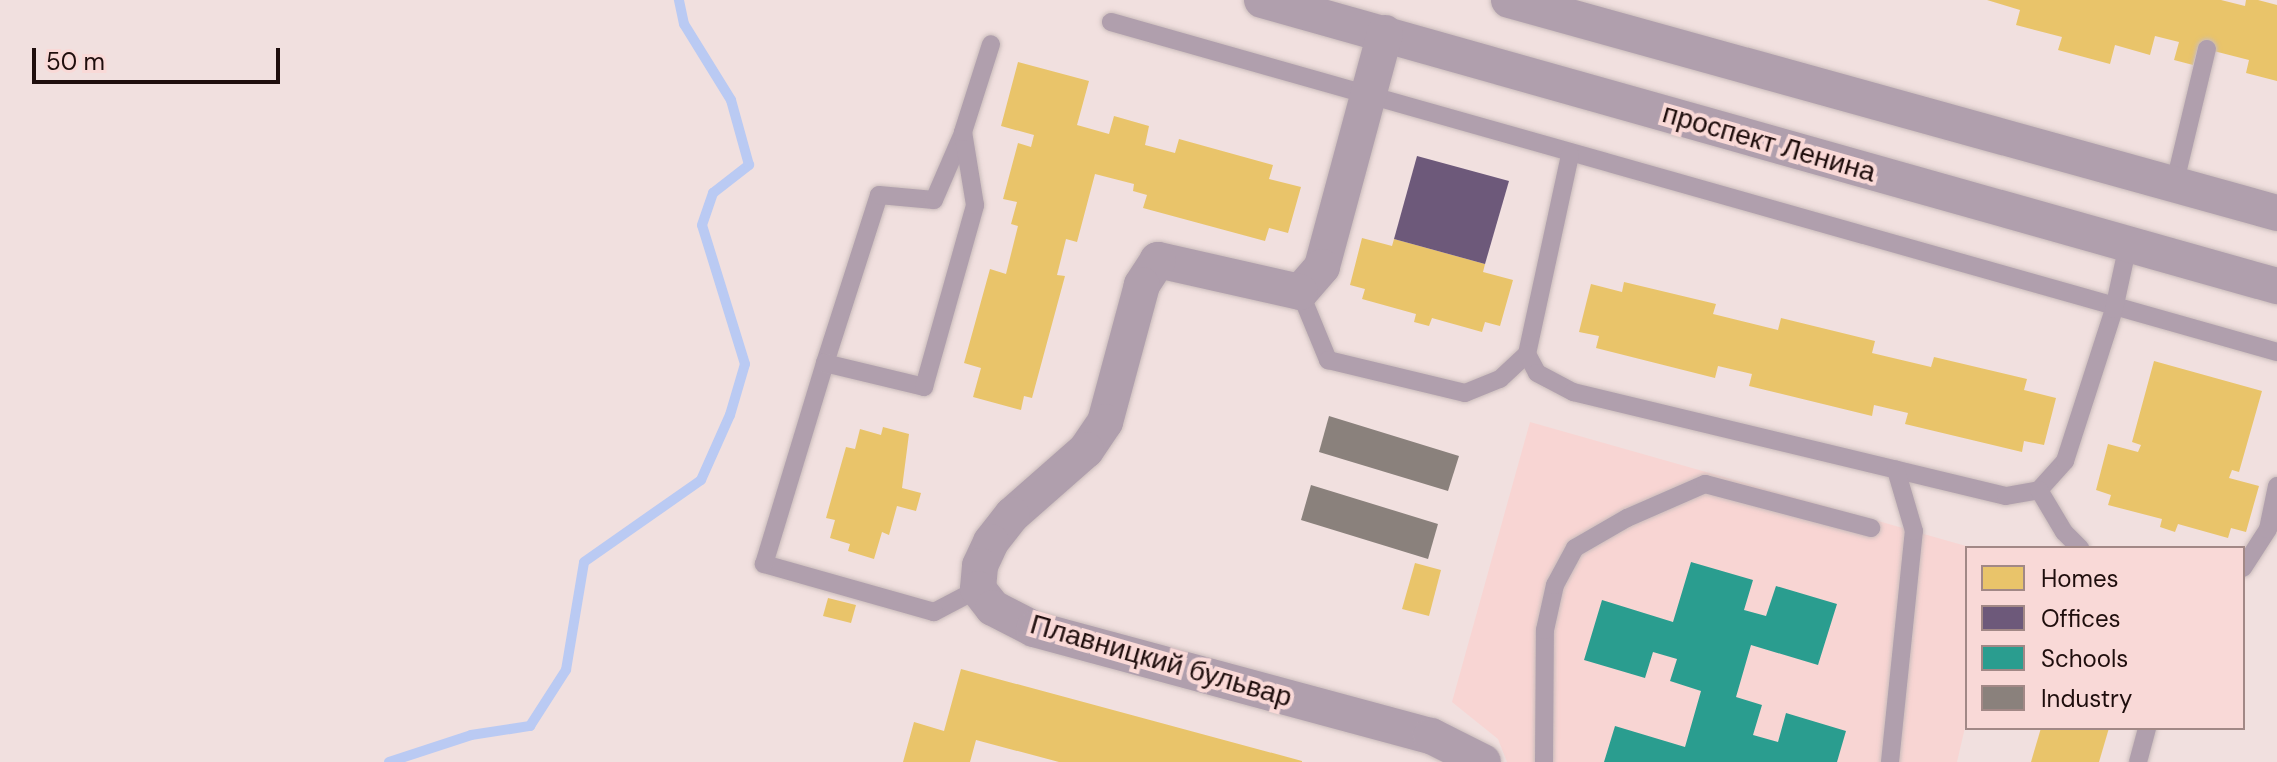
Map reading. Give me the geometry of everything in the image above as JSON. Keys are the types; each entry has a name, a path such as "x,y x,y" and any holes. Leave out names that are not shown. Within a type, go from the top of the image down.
{"street":[{"name":"проспект Ленина","path":"1262,0 2277,286"},
{"path":"1509,0 2277,213"},
{"path":"978,589 980,566 991,542 1012,515 1086,450 1105,422 1142,285 1158,260 1300,292 1322,267 1385,33"},
{"name":"Плавницкий бульвар","path":"978,589 993,608 1034,629 1431,736 1483,762"}],"lane":[{"path":"1111,22 1367,92 1570,155 2114,309 2277,352"},
{"path":"978,589 934,612 764,564 879,195 934,200 963,132 991,44"},
{"path":"2174,186 2207,49"},
{"path":"825,363 924,387 975,205 963,132"},
{"path":"1300,292 1328,360 1465,393 1500,379 1527,354 1570,155"},
{"path":"1527,354 1537,373 1573,392 2006,496 2039,490 2065,461 2114,309 2128,245"},
{"path":"1890,762 1914,531 1896,470"},
{"path":"1544,762 1545,630 1555,585 1575,548 1627,518 1705,484 1871,528"},
{"path":"2245,566 2269,546 2277,486"},
{"path":"2039,490 2079,546"},
{"path":"2138,762 2146,730"}],"shaded area":[{"path":"1530,422 1966,546 1965,728 1957,762 1507,762 1498,739 1452,702"}],"building: Homes":[{"path":"1987,0 2221,0 2245,6 2246,0 2258,0 2277,5 2277,81 2246,73 2249,60 2198,47 2193,65 2174,60 2179,42 2155,36 2150,55 2115,45 2110,64 2058,50 2062,37 2016,25 2020,10"},
{"path":"1018,62 1089,81 1077,125 1109,134 1114,116 1149,126 1145,145 1175,153 1179,139 1273,165 1269,179 1301,187 1288,233 1269,228 1265,241 1143,208 1147,195 1133,191 1134,184 1095,174 1077,242 1066,239 1057,275 1065,276 1032,398 1024,396 1021,410 973,397 981,368 964,363 990,269 1006,274 1018,226 1011,224 1017,202 1003,199 1018,143 1031,147 1034,135 1001,126"},
{"path":"1362,238 1392,246 1394,239 1485,264 1483,272 1513,280 1500,326 1485,322 1482,332 1432,318 1429,326 1414,322 1416,314 1362,299 1365,289 1350,285"},
{"path":"1624,282 1716,304 1713,314 1778,330 1781,318 1875,341 1872,353 1931,367 1934,357 2027,379 2024,390 2056,398 2044,445 2024,441 2022,452 1905,424 1908,413 1874,405 1872,416 1749,386 1752,374 1718,366 1715,378 1596,348 1599,336 1579,332 1591,284 1622,292"},
{"path":"2154,361 2262,391 2239,472 2232,470 2229,478 2259,486 2246,532 2231,528 2228,538 2178,524 2175,532 2160,527 2162,519 2108,505 2111,495 2096,490 2108,444 2138,452 2141,445 2132,442"},
{"path":"883,427 909,434 902,488 921,493 916,511 897,506 889,535 882,532 874,559 848,551 850,544 830,538 835,520 826,518 846,447 855,449 860,429 881,435"},
{"path":"1415,563 1441,570 1429,616 1402,609"},
{"path":"828,598 856,605 851,623 823,616"},
{"path":"961,669 1302,762 1059,762 976,740 970,762 903,762 914,722 944,731"},
{"path":"2040,730 2108,730 2099,762 2031,762"}],"building: Offices":[{"path":"1417,156 1509,181 1485,264 1394,239"}],"building: Schools":[{"path":"1691,562 1753,580 1744,610 1766,616 1776,586 1837,604 1818,665 1751,645 1736,697 1762,705 1753,735 1778,742 1786,713 1846,731 1837,762 1604,762 1615,726 1685,747 1701,691 1670,681 1677,659 1653,652 1645,678 1584,660 1602,600 1673,622"}],"building: Industry":[{"path":"1329,416 1459,456 1448,491 1319,452"},
{"path":"1311,485 1438,524 1428,559 1301,520"}],"waterway":[{"path":"389,762 471,735 530,726 566,670 584,562 701,480 730,415 745,364 702,225 713,193 749,165 731,100 684,24 679,0"}]}
